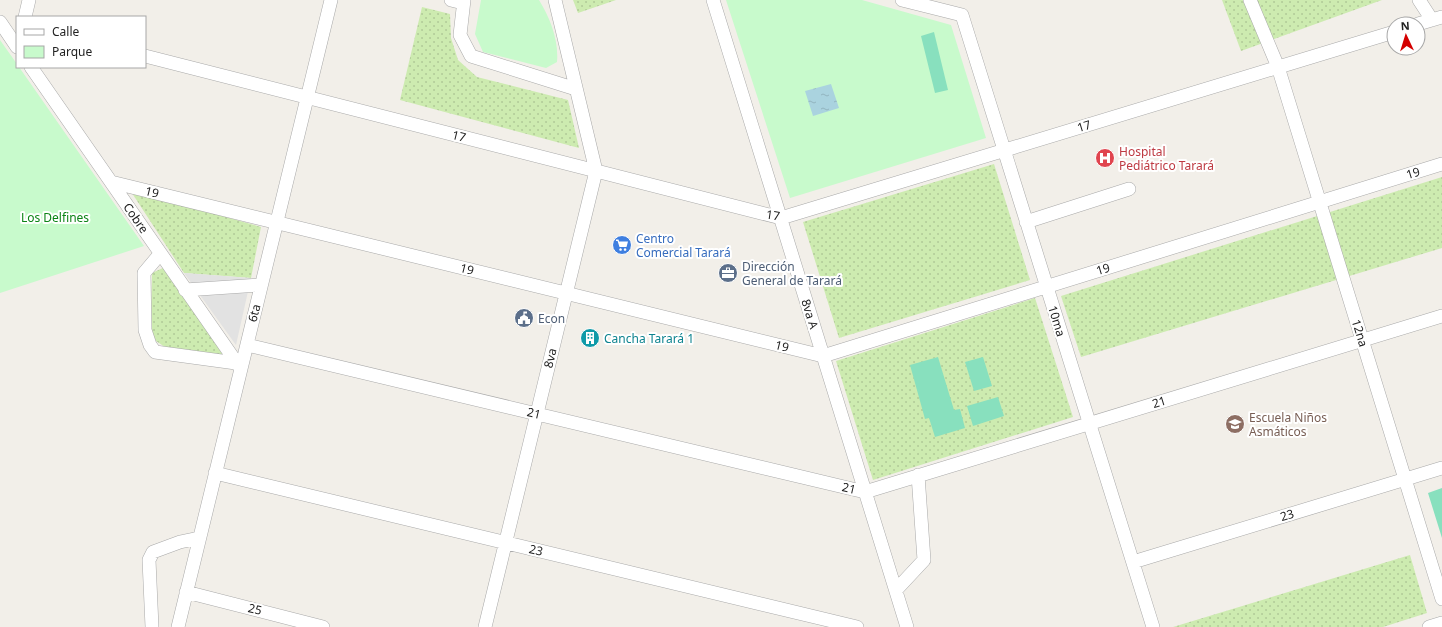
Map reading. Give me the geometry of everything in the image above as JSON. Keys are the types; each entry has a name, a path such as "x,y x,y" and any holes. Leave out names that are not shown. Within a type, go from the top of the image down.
{"street":[{"path":"25,16 29,0"},
{"name":"6ta","path":"178,627 215,473 238,366 247,345 331,0"},
{"name":"8va","path":"485,627 596,171 555,0"},
{"name":"8va A","path":"713,0 907,627"},
{"name":"10ma","path":"902,0 962,15 1153,627"},
{"name":"12na","path":"1250,0 1278,67 1442,599"},
{"path":"1419,0 1437,19 1426,22"},
{"path":"459,1 460,35 471,56 576,89"},
{"path":"0,22 16,45"},
{"name":"17","path":"146,56 781,218 1386,34"},
{"name":"Cobre","path":"32,68 238,366"},
{"name":"19","path":"111,182 824,356 1442,164"},
{"path":"1026,222 1129,190"},
{"path":"160,254 144,273 144,322 150,345 155,352 238,366"},
{"path":"185,290 261,285"},
{"name":"21","path":"247,345 865,492 1442,316"},
{"name":"23","path":"1132,562 1442,468"},
{"name":"23","path":"215,473 857,627"},
{"path":"896,590 924,560 918,475"},
{"path":"152,627 149,560 153,552 180,542 199,538"},
{"name":"25","path":"186,592 323,627"},
{"path":"1429,627 1442,623"}],"green space":[{"path":"481,0 539,0 547,14 553,30 557,46 557,62 546,68 483,52 475,34"},
{"path":"573,0 616,0 578,13"},
{"path":"726,0 862,0 951,25 986,138 790,198"},
{"path":"1222,0 1382,0 1241,51"},
{"path":"422,7 450,14 451,38 458,60 477,77 568,100 579,148 400,100"},
{"path":"934,32 948,90 935,93 921,36"},
{"name":"Los Delfines","path":"0,40 16,63 16,68 20,68 144,246 0,293"},
{"path":"994,164 1030,280 839,338 803,222"},
{"path":"1442,177 1442,248 1081,357 1061,296"},
{"path":"130,190 261,227 251,278 184,273"},
{"path":"165,267 223,355 165,347 156,341 151,331 152,273"},
{"path":"1035,298 1073,417 873,480 836,361"},
{"path":"938,357 954,410 960,409 965,428 935,437 929,418 925,419 910,365"},
{"path":"983,357 992,386 974,391 965,362"},
{"path":"998,397 1004,416 973,426 967,406"},
{"path":"1442,488 1442,538 1428,493"},
{"path":"1410,555 1427,613 1383,627 1173,627"}],"shaded area":[{"path":"184,273 251,278 236,345"}],"water":[{"path":"831,84 839,108 813,116 805,91"}],"place":[{"name":"Hospital Pediátrico Tarará","path":"1105,158"},
{"name":"Centro Comercial Tarará","path":"622,245"},
{"name":"Dirección General de Tarará","path":"728,273"},
{"name":"Econ","path":"524,318"},
{"name":"Cancha Tarará 1","path":"590,338"},
{"name":"Escuela Niños Asmáticos","path":"1235,424"}]}
